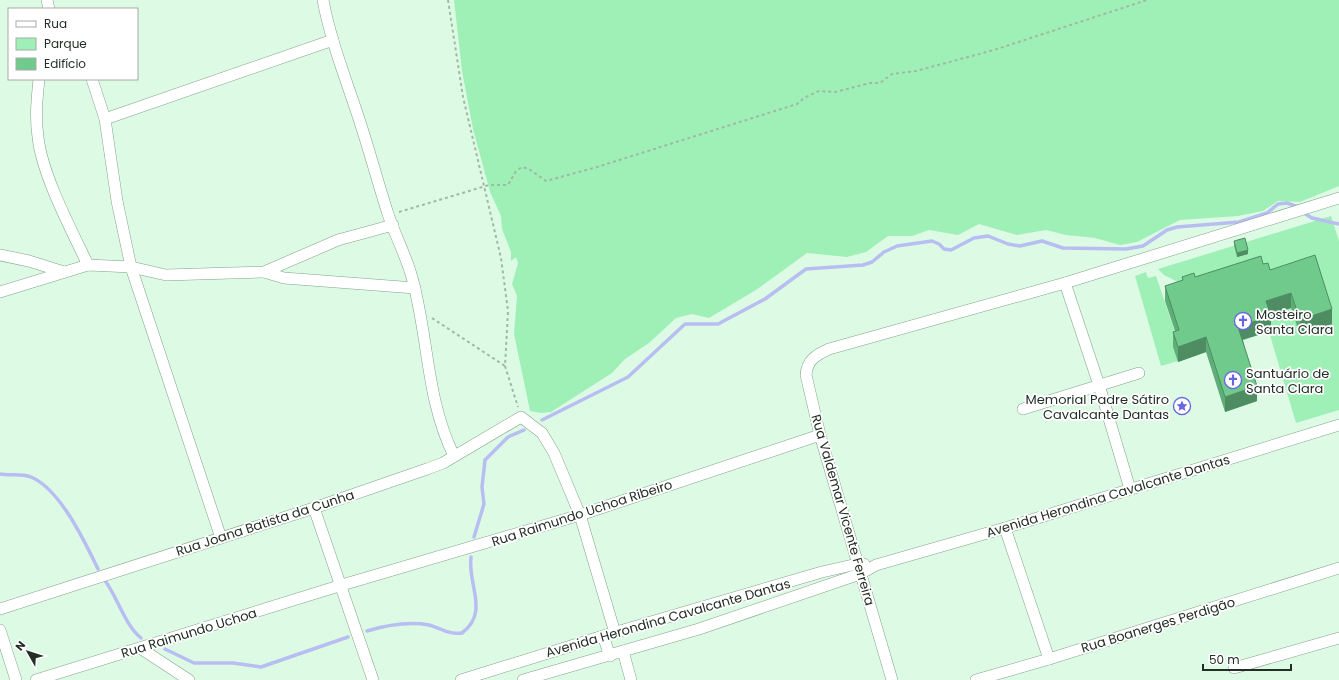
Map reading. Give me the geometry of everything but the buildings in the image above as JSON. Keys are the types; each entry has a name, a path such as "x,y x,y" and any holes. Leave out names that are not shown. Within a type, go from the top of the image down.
{"street":[{"path":"324,0 333,40 391,220 415,288 421,311 425,349 436,408 443,433 454,456"},
{"path":"105,119 333,40"},
{"path":"39,80 36,109 38,138 43,162 88,265"},
{"path":"92,80 105,119 117,201 131,267 220,538"},
{"name":"Rua Valdemar Vicente Ferreira","path":"892,680 820,435 806,375 807,368 814,357 829,349 1065,283 1339,198"},
{"path":"264,272 338,240 391,220"},
{"path":"0,255 29,261 64,272"},
{"path":"0,292 88,265 131,267 166,275 264,272 284,278 415,288"},
{"path":"1065,283 1099,385 1130,489"},
{"path":"1023,410 1139,373"},
{"path":"521,417 535,426 549,443 580,515 615,633"},
{"name":"Rua Joana Batista da Cunha","path":"0,609 314,508 427,469 443,463 521,417"},
{"name":"Avenida Herondina Cavalcante Dantas","path":"461,680 602,636 876,565 1005,528 1339,425"},
{"name":"Rua Raimundo Uchoa Ribeiro","path":"342,585 580,515 820,435"},
{"path":"314,508 342,585 373,680"},
{"path":"1005,528 1049,659"},
{"name":"Rua Boanerges Perdigão","path":"976,680 1049,659 1339,568"},
{"name":"Avenida Herondina Cavalcante Dantas","path":"523,680 610,656 755,611 859,569"},
{"name":"Rua Raimundo Uchoa","path":"36,680 342,585"},
{"path":"0,630 16,680"},
{"path":"602,636 610,656"},
{"path":"1234,668 1339,638"},
{"path":"140,648 189,680"},
{"path":"623,651 631,680"}],"path":[{"path":"448,0 463,97 501,258 508,311 505,366 521,417"},
{"path":"391,220 485,186 508,185 516,171 522,167 529,169 546,181 597,167 797,104 804,98 819,91 836,92 870,83 880,83 892,74 916,71 994,50 1146,0"},
{"path":"421,311 505,366"}],"green space":[{"path":"454,0 1339,0 1339,186 1300,202 1278,201 1263,211 1238,216 1180,220 1137,242 1120,245 1095,238 1066,235 1046,230 1017,235 979,224 958,235 929,230 912,236 888,236 866,252 847,257 807,253 756,290 709,318 692,314 676,318 649,343 625,359 612,373 551,412 541,413 530,411 514,334 517,296 512,284 518,263 516,257 511,261 511,252 502,229 501,216 490,192 473,129 462,71"},
{"path":"1331,216 1339,241 1339,410 1296,423 1269,332 1264,309 1279,312 1291,308 1315,270 1182,284 1164,275 1158,269"},
{"path":"1146,272 1148,278 1156,276 1179,344 1173,347 1178,361 1161,366 1135,276"}],"waterway":[{"path":"542,420 628,377 685,324 718,324 765,299 806,269 863,265 872,262 884,252 897,246 932,241 939,244 944,249 951,250 974,238 988,236 1008,244 1020,246 1042,241 1063,248 1126,249 1143,246 1167,230 1177,227 1239,222 1267,213 1278,204 1287,203 1298,207"},
{"path":"1304,213 1312,218 1339,224"},
{"path":"474,537 484,504 482,487 485,460 508,437 524,430"},
{"path":"0,474 23,475 31,477 42,483 62,504 79,531 98,569"},
{"path":"367,631 390,625 413,623 429,625 453,633 462,633 470,625 475,616 476,597 472,577 471,557"},
{"path":"106,582 130,626 141,638"},
{"path":"165,649 194,663 233,663 261,667 348,637"}],"place":[{"name":"Mosteiro Santa Clara","path":"1243,321"},
{"name":"Santuário de Santa Clara","path":"1233,380"},
{"name":"Memorial Padre Sátiro Cavalcante Dantas","path":"1182,406"}]}
